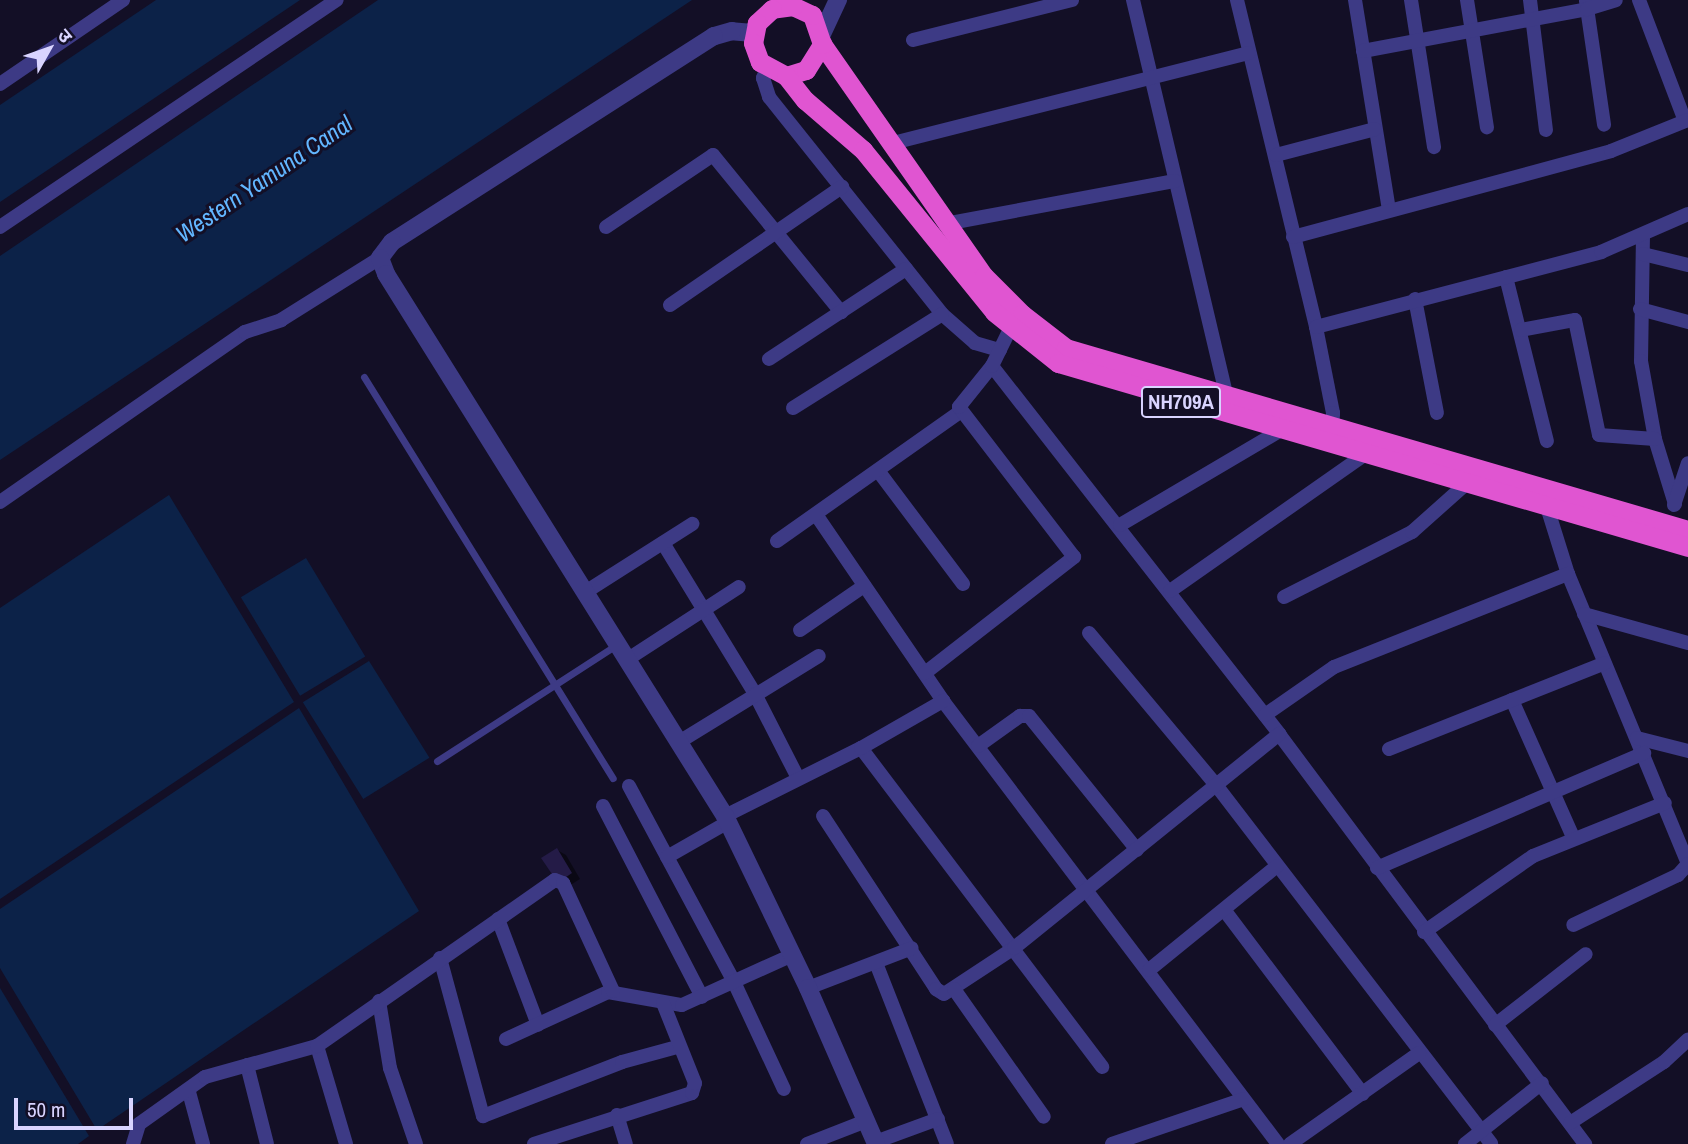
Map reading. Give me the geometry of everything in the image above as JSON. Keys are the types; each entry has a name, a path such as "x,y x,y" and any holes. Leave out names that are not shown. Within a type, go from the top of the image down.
{"highway":[{"path":"757,0 755,53 767,69 786,76 814,64 822,39"},
{"name":"NH709A","path":"755,28 782,6 799,5 889,144 945,224 1006,300 1066,348 1227,398 1332,436 1679,527"},
{"name":"NH709A","path":"786,76 805,100 863,150 971,286 1011,327 1047,356 1078,371 1281,429 1332,436 1364,455 1688,547"}],"street":[{"path":"0,84 123,0"},
{"path":"0,226 337,0"},
{"path":"822,39 838,0"},
{"path":"912,40 1072,0"},
{"path":"1133,0 1227,398"},
{"path":"1237,0 1316,327 1332,436"},
{"path":"1355,0 1389,209"},
{"path":"1411,0 1434,147"},
{"path":"1467,0 1486,127"},
{"path":"1530,0 1546,130"},
{"path":"1363,51 1533,20 1586,5 1616,0"},
{"path":"1293,237 1611,151 1687,120 1639,0"},
{"path":"1586,5 1604,125"},
{"path":"0,502 233,340 281,320 380,258 392,242 714,36 755,28"},
{"path":"889,144 1250,53"},
{"path":"767,69 763,78 769,97 943,314 975,343 1000,350"},
{"path":"1276,155 1375,130"},
{"path":"606,227 709,154 718,157 777,235 841,312"},
{"path":"945,224 1175,181"},
{"path":"670,305 777,235 842,187"},
{"path":"1316,327 1601,252 1688,214"},
{"path":"1643,235 1641,361 1655,439 1675,504 1679,527"},
{"path":"1643,254 1688,265"},
{"path":"380,258 386,274 587,592 726,819 808,988 875,1143 938,1119"},
{"path":"769,359 906,269"},
{"path":"1506,278 1547,441"},
{"path":"1415,299 1437,413"},
{"path":"1640,309 1688,322"},
{"path":"793,408 943,314"},
{"path":"1521,330 1575,320 1599,435 1655,439"},
{"path":"925,673 1073,557 961,411 961,400 992,366 1011,327"},
{"path":"992,366 1120,525 1265,715 1424,932 1494,1025 1542,1083 1585,1144"},
{"path":"777,541 817,516 961,411"},
{"path":"1120,525 1281,429"},
{"path":"1170,591 1364,455"},
{"path":"1675,504 1688,463"},
{"path":"879,472 962,584"},
{"path":"1284,597 1412,532 1467,483"},
{"path":"1548,507 1568,573 1665,803 1687,869 1573,925"},
{"path":"817,516 943,701 1089,889 1278,1144"},
{"path":"587,592 692,524"},
{"path":"663,543 755,694 797,778"},
{"path":"1265,715 1334,667 1568,573"},
{"path":"800,630 864,586"},
{"path":"623,651 739,587"},
{"path":"1584,614 1688,643"},
{"path":"1089,633 1216,785 1419,1054 1486,1138"},
{"path":"679,742 819,656"},
{"path":"1390,749 1605,663"},
{"path":"1512,700 1574,839"},
{"path":"667,857 797,778 861,748 943,701"},
{"path":"978,746 1020,716 1029,716 1137,850"},
{"path":"823,816 912,948 936,989 942,994 954,989 1014,948 1279,734"},
{"path":"1637,738 1688,751"},
{"path":"861,748 1102,1067"},
{"path":"1377,868 1644,753"},
{"path":"629,786 734,982 784,1089"},
{"path":"1424,932 1509,870 1574,839 1665,803"},
{"path":"603,806 702,997"},
{"path":"1149,970 1225,911 1277,866"},
{"path":"133,1144 139,1124 211,1074 317,1046 548,884 560,881 613,991"},
{"path":"1225,911 1363,1094"},
{"path":"498,919 538,1025"},
{"path":"808,988 912,948"},
{"path":"1494,1025 1586,954"},
{"path":"506,1039 613,991 678,1006 792,955"},
{"path":"440,958 482,1116 622,1062 677,1046"},
{"path":"876,963 947,1144"},
{"path":"954,989 1044,1117"},
{"path":"379,1001 397,1096 416,1144"},
{"path":"534,1144 696,1088 677,1046 663,1003"},
{"path":"1570,1123 1664,1062 1688,1040"},
{"path":"317,1046 346,1144"},
{"path":"1290,1144 1419,1054"},
{"path":"247,1065 267,1144"},
{"path":"1465,1144 1486,1138 1542,1083"},
{"path":"189,1091 203,1144"},
{"path":"1112,1144 1244,1098"},
{"path":"617,1115 626,1144"},
{"path":"807,1144 866,1121"}],"lane":[{"path":"364,377 613,778"},
{"path":"437,761 555,685 623,651"}],"water":[{"path":"156,0 300,0 0,202 0,105"},
{"name":"Western Yamuna Canal","path":"378,0 692,0 0,460 0,256"},
{"path":"169,495 294,702 0,899 0,608"},
{"path":"306,558 365,657 300,696 241,597"},
{"path":"369,661 429,758 363,799 303,702"},
{"path":"299,708 419,911 97,1130 0,968 0,909"},
{"path":"0,988 89,1136 78,1144 0,1144"}],"building":[{"path":"557,848 572,873 562,880 554,877 541,858"}]}
